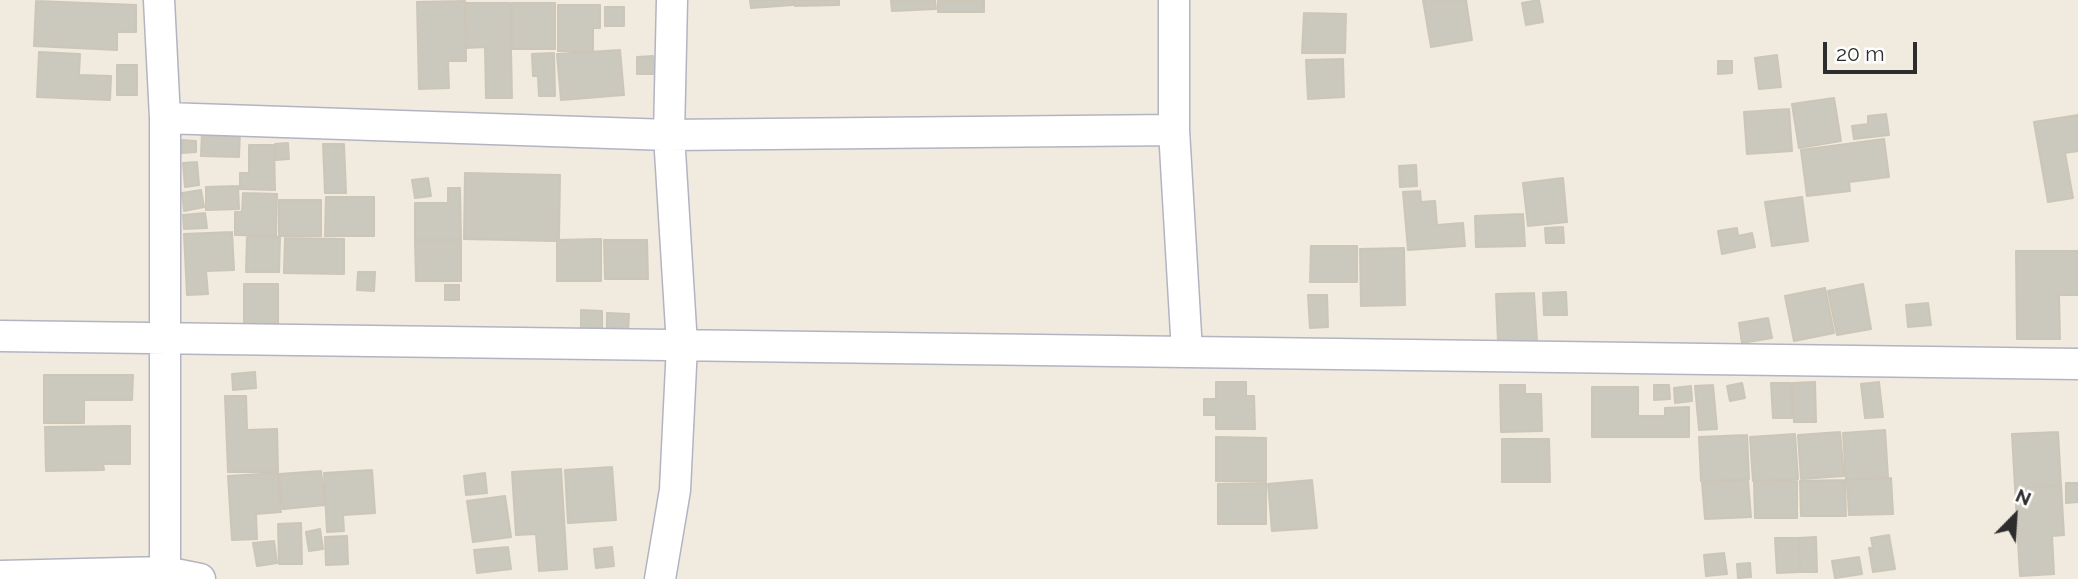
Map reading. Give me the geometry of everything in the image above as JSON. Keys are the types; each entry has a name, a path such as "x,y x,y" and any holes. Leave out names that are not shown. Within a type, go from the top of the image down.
{"street":[{"path":"159,0 165,118 165,576"},
{"path":"660,579 675,490 682,345 669,135 671,0"},
{"path":"1174,0 1174,130 1187,352"},
{"path":"165,118 669,135 1174,130"},
{"path":"0,335 2078,364"},
{"path":"0,576 165,576 200,579"}],"building":[{"path":"750,0 793,0 793,5 751,8"},
{"path":"795,0 839,0 839,5 795,6"},
{"path":"891,0 935,0 936,9 892,11"},
{"path":"938,0 984,0 984,12 938,12"},
{"path":"1423,0 1466,0 1472,40 1431,47"},
{"path":"1539,0 1543,22 1526,25 1522,3"},
{"path":"36,1 136,5 136,32 117,32 117,50 34,46"},
{"path":"465,1 466,61 448,61 449,88 419,89 417,2"},
{"path":"466,3 510,3 512,98 486,98 485,47 466,48"},
{"path":"512,3 555,3 555,49 512,49"},
{"path":"558,5 600,5 600,28 593,28 593,51 558,51"},
{"path":"605,7 624,7 624,26 605,26"},
{"path":"1304,13 1346,14 1345,53 1302,53"},
{"path":"620,50 624,95 561,100 557,54"},
{"path":"39,52 80,54 79,75 111,76 110,100 37,97"},
{"path":"554,53 555,96 539,96 538,76 533,76 532,54"},
{"path":"1777,55 1781,87 1759,89 1755,58"},
{"path":"653,56 654,74 637,74 637,57"},
{"path":"1343,59 1344,97 1308,99 1306,60"},
{"path":"1718,61 1732,61 1732,73 1718,74"},
{"path":"117,65 137,65 137,95 117,95"},
{"path":"1834,98 1841,141 1799,148 1792,104"},
{"path":"1789,109 1792,151 1747,154 1744,112"},
{"path":"1886,114 1889,135 1854,139 1852,126 1868,124 1868,116"},
{"path":"2078,115 2078,151 2065,153 2073,198 2048,202 2034,122"},
{"path":"202,131 240,132 239,157 201,156"},
{"path":"1884,139 1889,177 1849,182 1850,191 1807,196 1801,150"},
{"path":"182,140 196,141 196,152 182,153"},
{"path":"288,143 289,159 276,160 275,144"},
{"path":"323,144 344,144 346,193 325,193"},
{"path":"249,145 274,145 275,190 240,189 240,173 249,173"},
{"path":"197,162 199,185 185,187 183,163"},
{"path":"1416,165 1417,186 1400,187 1399,166"},
{"path":"465,173 560,175 559,238 555,238 555,241 464,239"},
{"path":"428,178 431,196 415,198 412,180"},
{"path":"1563,178 1567,222 1528,226 1523,183"},
{"path":"238,186 239,209 206,210 206,187"},
{"path":"448,188 460,188 461,240 415,240 415,203 448,203"},
{"path":"201,190 204,207 184,211 182,193"},
{"path":"1420,191 1421,202 1435,201 1437,225 1463,223 1465,246 1408,250 1403,192"},
{"path":"243,193 277,194 276,236 235,235 235,212 242,212"},
{"path":"326,197 374,197 374,236 325,236"},
{"path":"1802,197 1808,241 1772,246 1765,202"},
{"path":"279,200 321,200 321,236 279,236"},
{"path":"205,213 207,228 184,229 183,215"},
{"path":"1523,214 1525,246 1476,247 1475,216"},
{"path":"1563,227 1564,243 1546,243 1545,228"},
{"path":"1737,228 1738,236 1752,233 1755,247 1722,254 1718,231"},
{"path":"232,232 234,270 206,271 208,294 187,295 184,234"},
{"path":"247,236 280,237 279,272 246,272"},
{"path":"285,238 344,239 344,274 284,273"},
{"path":"601,239 601,281 557,281 557,240"},
{"path":"415,240 461,240 461,281 416,281"},
{"path":"604,240 647,240 648,279 605,279"},
{"path":"1311,246 1357,246 1357,282 1310,282"},
{"path":"1404,248 1405,305 1361,306 1360,249"},
{"path":"2016,251 2078,251 2078,295 2059,295 2060,339 2017,339"},
{"path":"358,272 375,272 374,291 357,290"},
{"path":"244,284 278,284 278,333 244,333"},
{"path":"1863,284 1871,329 1837,335 1828,291"},
{"path":"445,285 459,285 459,300 445,300"},
{"path":"1825,288 1834,333 1794,341 1785,296"},
{"path":"1566,292 1567,315 1544,315 1543,293"},
{"path":"1534,293 1537,341 1498,342 1496,294"},
{"path":"1308,295 1327,295 1328,327 1310,328"},
{"path":"1928,303 1931,325 1908,327 1906,305"},
{"path":"581,310 602,311 602,334 581,334"},
{"path":"607,313 629,314 628,333 607,331"},
{"path":"1768,318 1772,338 1742,343 1739,323"},
{"path":"255,372 256,388 233,390 232,374"},
{"path":"44,375 133,375 132,400 84,400 84,423 44,423"},
{"path":"1216,382 1246,382 1246,396 1254,396 1255,429 1216,429 1216,415 1204,415 1204,399 1216,399"},
{"path":"1815,382 1816,422 1794,422 1793,383"},
{"path":"1879,382 1883,417 1865,418 1861,384"},
{"path":"1742,383 1745,398 1730,401 1727,386"},
{"path":"1771,383 1791,383 1792,418 1773,418"},
{"path":"1500,385 1525,385 1525,394 1541,394 1542,431 1501,432"},
{"path":"1654,385 1669,385 1670,399 1654,400"},
{"path":"1713,385 1717,429 1699,430 1695,386"},
{"path":"1691,386 1692,401 1675,403 1674,388"},
{"path":"1592,387 1638,387 1638,416 1665,416 1665,408 1689,407 1689,437 1592,437"},
{"path":"225,396 246,396 247,430 277,429 278,472 228,472"},
{"path":"130,426 130,464 103,464 104,470 46,471 45,427"},
{"path":"1885,430 1888,477 1846,480 1843,433"},
{"path":"1840,432 1844,476 1801,479 1798,435"},
{"path":"2058,432 2061,485 2015,488 2012,434"},
{"path":"1795,434 1798,479 1753,481 1750,437"},
{"path":"1747,435 1749,479 1701,481 1699,437"},
{"path":"1216,437 1266,438 1266,481 1216,481"},
{"path":"1502,439 1549,439 1550,482 1502,482"},
{"path":"612,467 616,520 568,523 565,470"},
{"path":"561,469 567,569 539,571 536,534 516,535 512,472"},
{"path":"372,470 375,513 343,515 344,531 327,532 324,473"},
{"path":"321,471 325,505 283,509 279,474"},
{"path":"278,473 281,512 256,514 257,539 232,540 228,476"},
{"path":"485,473 487,493 466,495 464,476"},
{"path":"1891,478 1893,514 1849,515 1847,480"},
{"path":"1312,480 1317,528 1272,531 1268,484"},
{"path":"1748,480 1751,517 1705,519 1702,483"},
{"path":"1845,480 1846,516 1801,516 1800,481"},
{"path":"1797,481 1797,518 1755,518 1754,482"},
{"path":"1266,483 1266,524 1218,524 1218,484"},
{"path":"2066,483 2078,483 2078,502 2066,503"},
{"path":"2061,485 2064,535 2052,536 2054,574 2020,576 2015,488"},
{"path":"505,496 511,537 473,542 467,501"},
{"path":"301,523 302,564 279,564 278,524"},
{"path":"320,529 323,549 309,551 306,532"},
{"path":"1889,535 1895,569 1873,572 1869,548 1873,548 1871,538"},
{"path":"347,536 348,564 326,565 325,537"},
{"path":"1816,537 1817,572 1800,572 1799,538"},
{"path":"1775,538 1799,538 1800,572 1777,573"},
{"path":"274,541 277,563 257,566 253,543"},
{"path":"508,547 511,569 477,573 474,550"},
{"path":"612,547 614,566 596,568 594,549"},
{"path":"1724,553 1727,574 1706,576 1704,555"},
{"path":"1859,557 1862,574 1835,578 1832,561"},
{"path":"1750,563 1751,577 1738,578 1737,564"}]}
